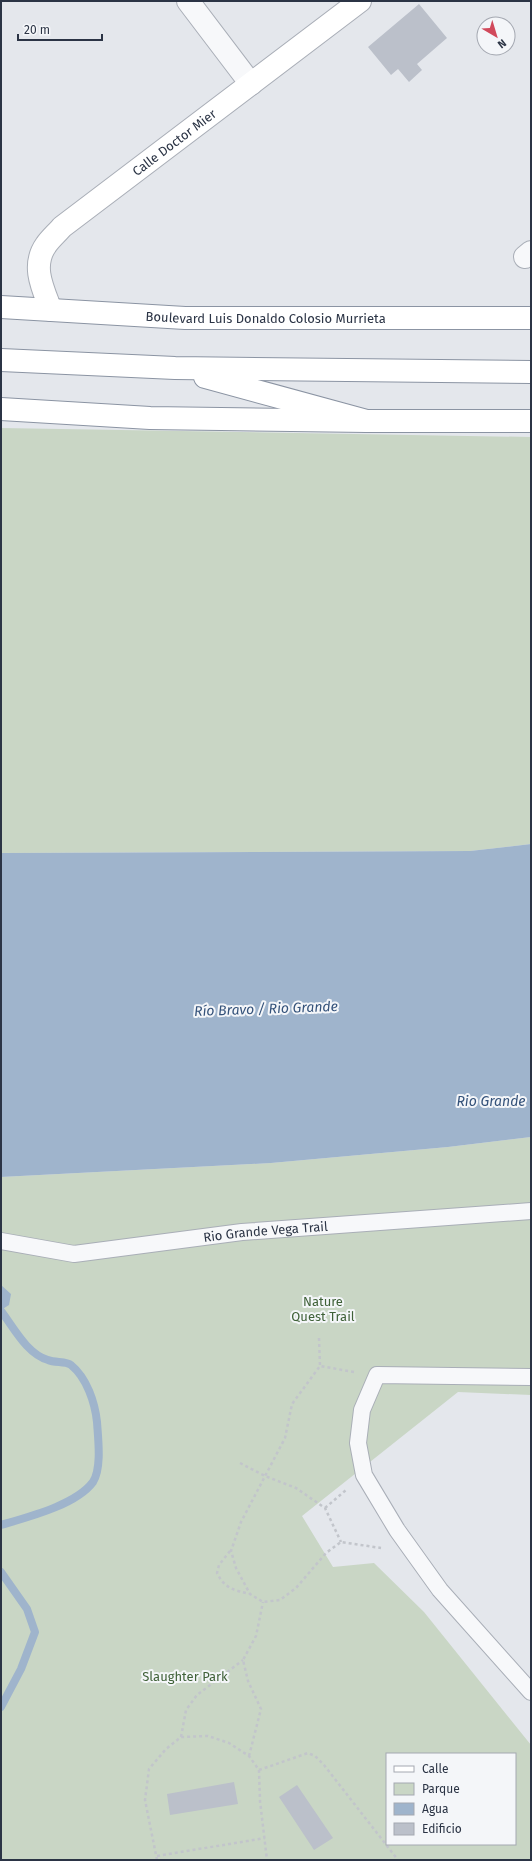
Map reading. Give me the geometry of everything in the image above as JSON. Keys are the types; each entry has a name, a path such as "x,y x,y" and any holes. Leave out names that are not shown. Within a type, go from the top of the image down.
{"main road":[{"name":"Calle Doctor Mier","path":"50,310 39,279 38,265 45,246 62,227 360,1"},
{"name":"Boulevard Luis Donaldo Colosio Murrieta","path":"1,308 185,318 531,318"},
{"path":"1,360 175,368 531,372"},
{"path":"175,368 366,421"},
{"path":"1,409 150,418 366,421 531,421"}],"street":[{"path":"188,1 250,84"}],"lane":[{"name":"Rio Grande Vega Trail","path":"1,1241 74,1254 242,1232 531,1211"},
{"path":"531,1377 377,1375 362,1410 358,1443 364,1475 397,1530 440,1590 531,1692"}],"path":[{"path":"319,1338 320,1366 292,1404 285,1438 241,1522 231,1551 219,1565 216,1573 220,1581 231,1590 250,1594 263,1602 280,1600 296,1588 326,1553 341,1542 413,1552"},
{"path":"320,1366 377,1375"},
{"path":"240,1463 265,1476 296,1488 325,1508 341,1542"},
{"path":"325,1508 364,1475"},
{"path":"231,1551 236,1568 250,1594"},
{"path":"181,1737 186,1710 197,1695 243,1660 256,1636 263,1602"},
{"path":"243,1660 248,1681 261,1709 249,1756"},
{"path":"158,1860 145,1800 149,1769 166,1749 181,1737 208,1736 229,1743 249,1756 259,1770 267,1860"},
{"path":"259,1770 308,1753 315,1756 324,1765 386,1845"},
{"path":"157,1856 265,1838"},
{"path":"386,1845 398,1860"}],"green space":[{"path":"1,428 531,437 531,844 470,851 1,853"},
{"path":"531,1137 531,1395 458,1392 302,1516 333,1567 374,1563 424,1612 531,1745 531,1860 1,1860 1,1177 271,1163 448,1147"}],"water":[{"path":"531,844 531,1137 448,1147 271,1163 1,1177 1,853 470,851"},
{"path":"1,1285 11,1294 9,1305 1,1310"}],"building":[{"path":"419,4 447,38 417,64 422,70 409,82 398,69 391,75 368,47"},
{"path":"234,1782 238,1804 170,1815 167,1794"},
{"path":"297,1785 333,1838 314,1850 279,1797"}],"waterway":[{"path":"1,1311 27,1346 40,1357 69,1364 77,1370 82,1377 89,1391 94,1407 97,1422 99,1453 96,1476 93,1482 85,1490 64,1504 1,1525"},
{"path":"1,1572 27,1609 35,1632 21,1669 1,1707"}],"water label":[{"name":"Río Bravo / Rio Grande","path":"266,1009"},
{"name":"Rio Grande","path":"491,1101"}],"park label":[{"name":"Nature Quest Trail","path":"323,1308"},
{"name":"Slaughter Park","path":"185,1676"}]}
